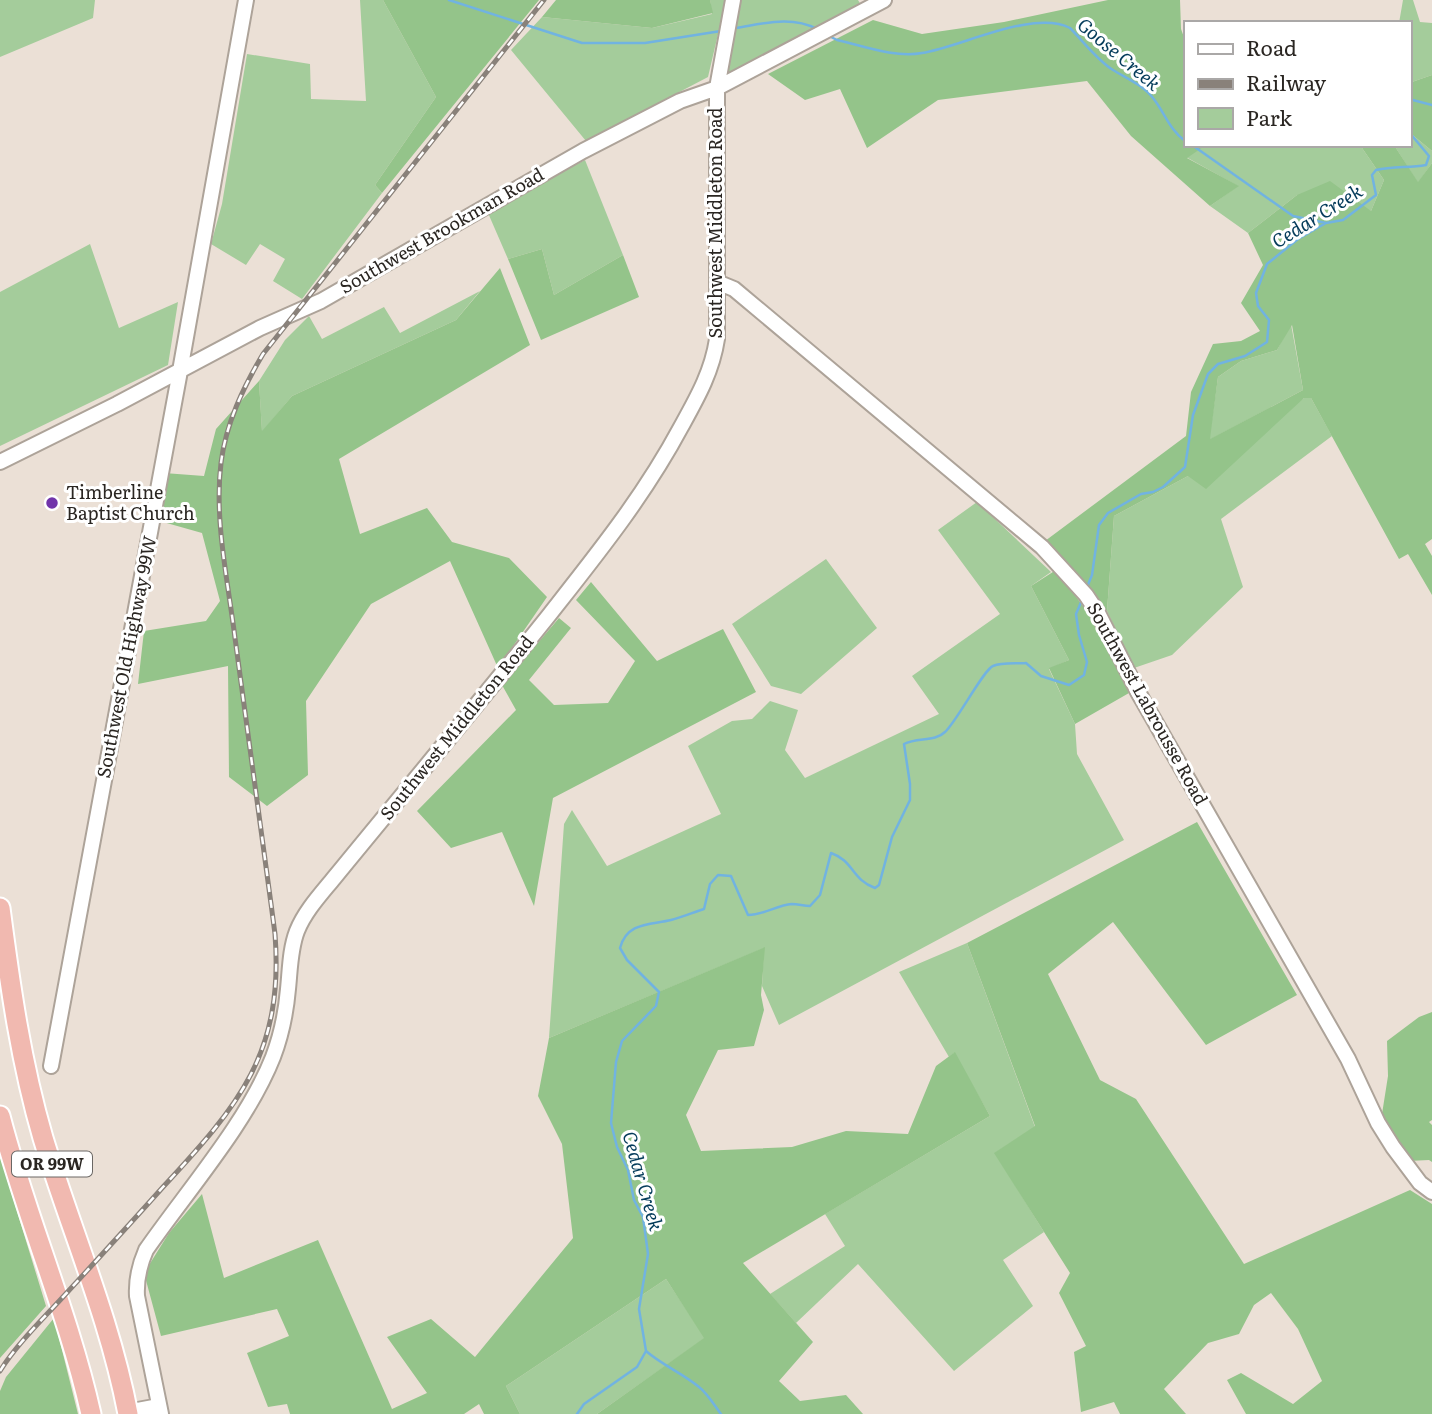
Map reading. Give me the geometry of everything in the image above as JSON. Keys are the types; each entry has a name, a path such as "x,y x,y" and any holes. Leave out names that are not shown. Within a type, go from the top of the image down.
{"highway":[{"name":"OR 99W","path":"0,908 12,999 34,1103 110,1337 128,1413"},
{"name":"OR 99W","path":"0,1116 73,1340 91,1414"}],"street":[{"name":"Southwest Old Highway 99W","path":"51,1066 246,0"},
{"name":"Southwest Middleton Road","path":"128,1413 160,1410 137,1296 139,1265 146,1250 259,1087 282,1027 290,958 297,931 327,887 625,520 646,489 702,389 713,362 717,340 717,88 733,0"},
{"name":"Southwest Brookman Road","path":"0,462 260,328 321,301 583,151 680,101 717,88 884,0"},
{"name":"Southwest Labrousse Road","path":"717,282 734,289 1022,530 1042,547 1074,582 1098,613 1138,692 1348,1059 1378,1123 1420,1183 1432,1192"}],"green space":[{"path":"0,0 95,0 93,18 0,57"},
{"path":"360,0 383,0 436,97 375,185 382,193 302,299 273,281 285,259 260,244 246,265 211,244 222,204 247,54 310,64 311,99 366,101"},
{"path":"383,0 539,0 382,193 375,185 436,97"},
{"path":"556,0 710,0 713,13 652,28 542,17"},
{"path":"710,0 726,0 708,77 586,141 511,50 542,17 652,28 712,14"},
{"path":"738,0 858,0 861,5 731,76 725,69"},
{"path":"1108,0 1180,0 1181,29 1184,37 1184,147 1203,147 1187,158 1239,186 1210,206 1131,136 1087,81 938,100 867,148 840,89 805,100 768,74 873,20 922,34 1004,22"},
{"path":"1403,0 1413,0 1420,22 1432,23 1432,75 1411,82 1411,21 1399,21"},
{"path":"1432,75 1432,151 1411,134 1411,82"},
{"path":"1411,134 1432,151 1432,163 1418,183 1395,147 1411,147"},
{"path":"1203,147 1361,147 1384,180 1371,211 1297,195 1248,233 1210,206 1238,186 1186,157"},
{"path":"1361,147 1395,147 1418,182 1432,163 1432,539 1425,544 1432,556 1432,595 1408,554 1399,559 1311,398 1304,398 1206,489 1188,476 1114,516 1107,611 1045,541 1186,436 1191,392 1213,344 1241,341 1260,331 1241,303 1263,265 1248,233 1297,195 1330,181 1371,211 1384,180","holes":["1292,325 1303,390 1210,439 1218,377 1241,361 1277,350"]},
{"path":"585,160 623,255 554,295 542,249 508,259 488,213"},
{"path":"90,244 119,328 178,302 168,365 0,446 0,292"},
{"path":"542,249 554,295 623,255 639,297 541,340 508,259"},
{"path":"500,268 530,345 339,459 360,534 427,508 452,542 509,558 547,597 498,668 450,561 371,604 306,701 308,775 267,806 229,777 228,666 138,684 144,631 206,621 220,601 202,533 156,520 164,473 204,476 216,429 259,381 262,431 292,396 456,320"},
{"path":"480,291 456,320 292,396 262,432 259,381 285,340 309,316 322,339 384,307 400,333"},
{"path":"1291,324 1303,390 1209,440 1218,377 1241,361 1277,350"},
{"path":"1304,398 1311,398 1332,436 1221,519 1243,587 1172,655 1134,668 1107,611 1114,516 1188,476"},
{"path":"977,502 1051,572 1031,586 1069,660 1049,669 1075,724 1077,754 1124,840 779,1025 762,986 764,948 549,1038 564,824 572,810 607,866 721,814 688,746 732,721 752,719 770,701 798,710 785,750 805,778 939,714 912,676 1000,614 938,530"},
{"path":"826,559 877,628 801,694 771,686 732,624"},
{"path":"1056,570 1095,622 1129,693 1075,724 1049,668 1069,660 1031,586"},
{"path":"591,582 657,661 723,629 756,692 553,798 534,906 502,832 451,848 417,811 516,710 502,685 559,618 571,628 529,680 554,705 608,703 635,661 576,600"},
{"path":"1197,822 1297,995 1206,1045 1113,922 1048,974 1100,1080 1136,1099 1244,1264 1410,1190 1432,1204 1432,1414 1246,1414 1227,1380 1241,1373 1293,1404 1322,1381 1298,1329 1271,1293 1254,1305 1239,1334 1208,1343 1164,1389 1186,1414 1120,1414 1114,1402 1081,1412 1074,1352 1086,1346 1059,1293 1070,1273 994,1153 1035,1126 967,943"},
{"path":"967,943 1035,1127 995,1153 1044,1232 1003,1260 1033,1306 954,1371 858,1264 796,1323 770,1294 845,1246 825,1214 990,1116 954,1053 949,1057 899,972"},
{"path":"765,947 761,995 764,1010 754,1046 718,1050 686,1115 701,1151 792,1147 846,1131 908,1134 936,1066 955,1052 990,1116 743,1263 813,1342 779,1381 800,1401 846,1395 863,1414 597,1414 704,1338 666,1279 506,1386 520,1414 484,1414 479,1404 464,1414 290,1414 287,1404 268,1407 247,1353 289,1336 277,1309 161,1336 144,1273 169,1233 202,1194 224,1278 318,1240 392,1409 427,1393 387,1337 431,1319 475,1357 573,1238 562,1144 538,1096 549,1038"},
{"path":"1432,1012 1432,1120 1429,1122 1432,1125 1432,1162 1408,1161 1382,1114 1388,1076 1387,1041 1419,1017"},
{"path":"0,1156 46,1306 0,1358"},
{"path":"666,1279 705,1338 597,1414 520,1414 506,1386"},
{"path":"54,1318 78,1414 0,1414 0,1391 6,1377"}],"waterway":[{"name":"Goose Creek","path":"449,0 582,43 645,43 721,31"},
{"name":"Goose Creek","path":"735,28 787,21 817,29"},
{"name":"Goose Creek","path":"829,36 879,51 912,54 1017,26 1055,23 1070,28 1107,66 1149,93 1184,140"},
{"name":"Cedar Creek","path":"1411,100 1432,105"},
{"name":"Cedar Creek","path":"1087,587 1092,575 1099,525 1108,513 1141,494 1163,487 1185,467 1193,415 1208,374 1218,364 1245,356 1267,342 1269,320 1258,306 1256,293 1267,264 1298,239 1326,223 1343,220 1376,195 1372,175 1376,170 1426,165 1429,156 1411,134"},
{"name":"Goose Creek","path":"1195,147 1293,216 1326,223"},
{"name":"Cedar Creek","path":"577,1414 584,1404 637,1367 646,1351 639,1309 648,1254 643,1217 634,1200 628,1170 617,1147 611,1123 616,1062 622,1041 656,1006 659,992 627,960 620,948 623,940 628,933 640,926 671,920 704,909 710,884 718,875 731,876 748,915 786,905 810,906 820,895 831,853 839,856 861,880 875,888 879,885 892,837 910,800 904,744 936,737 945,732 983,676 993,666 1026,663 1041,676 1069,685 1084,675 1087,662 1076,614 1082,600"},
{"path":"646,1351 699,1387 721,1414"}],"railway":[{"path":"0,1371 29,1333 214,1130 251,1074 264,1045 272,1012 276,976 275,934 219,506 223,448 236,406 263,354 544,0"}],"place":[{"name":"Timberline Baptist Church","path":"52,503"}]}
